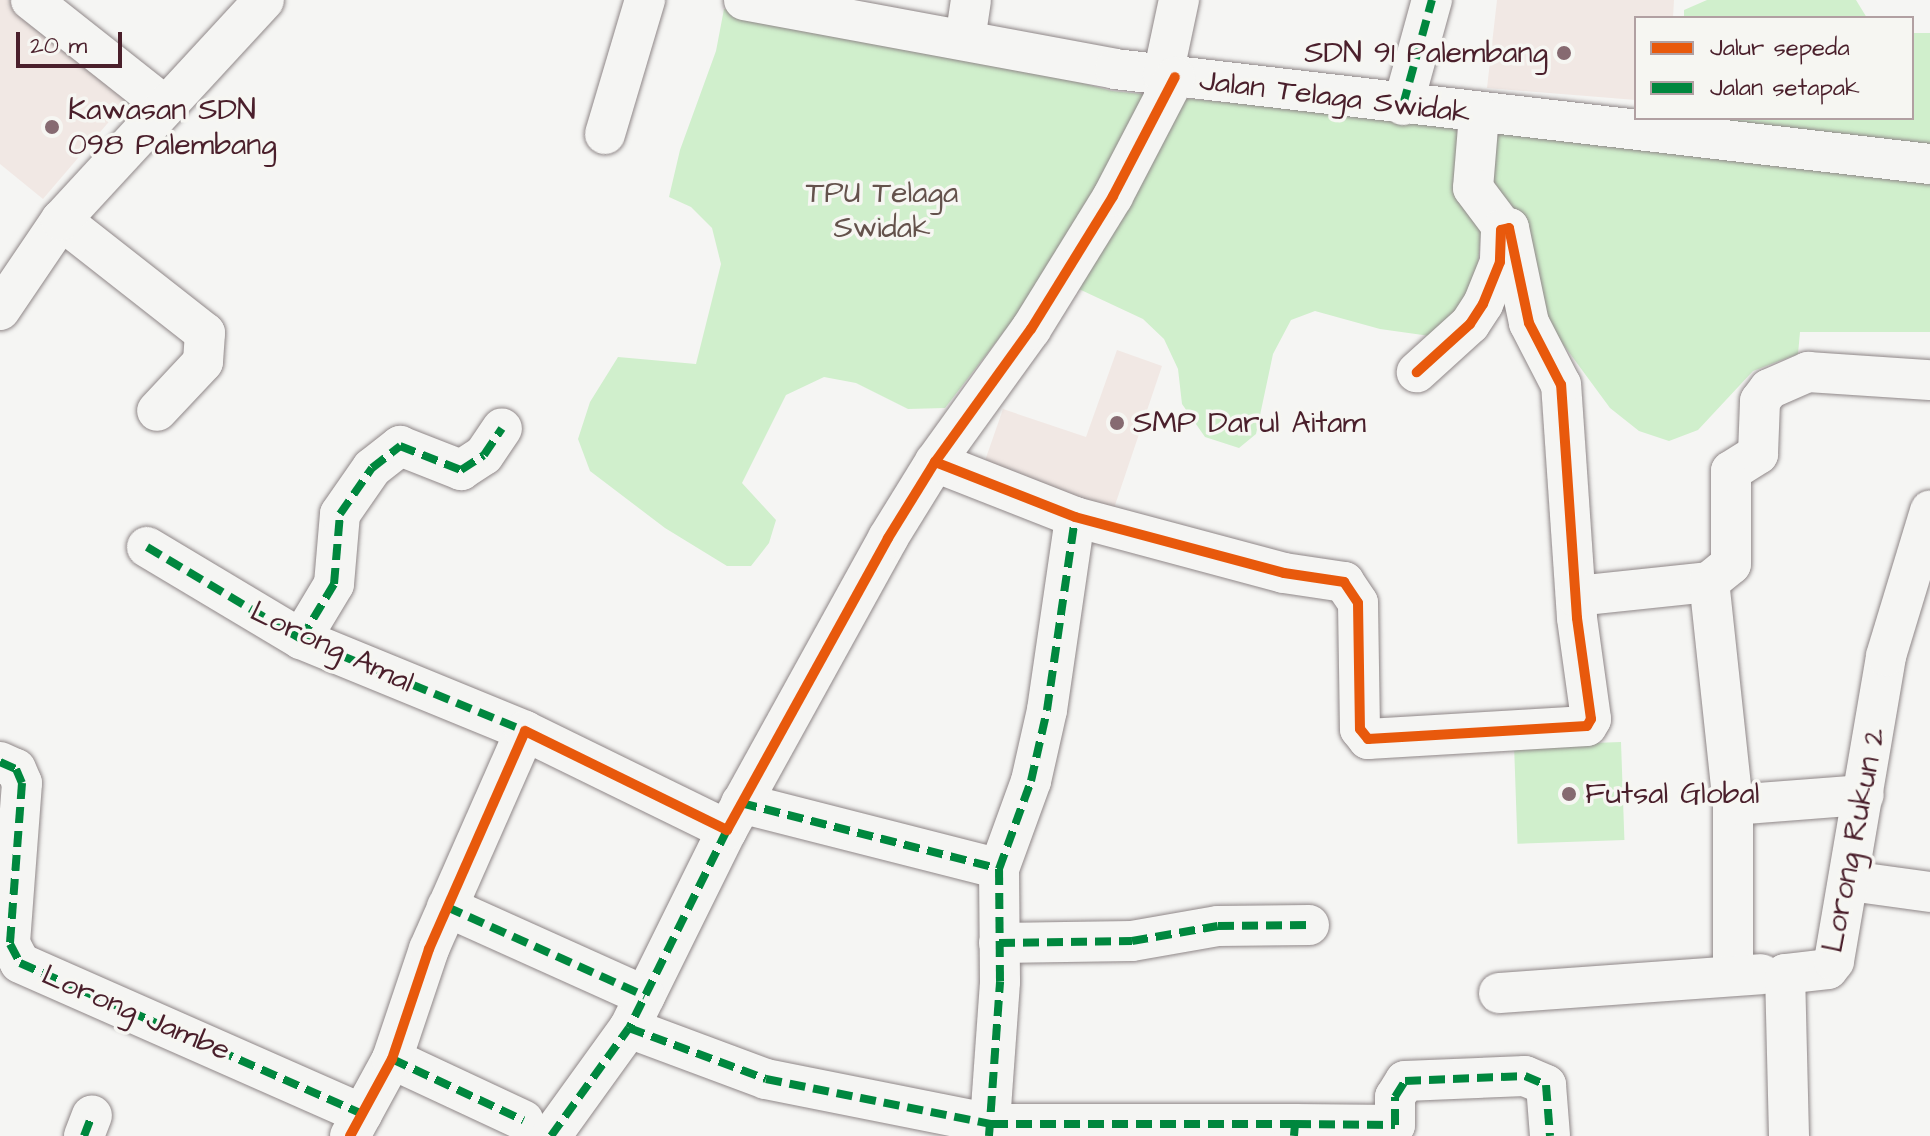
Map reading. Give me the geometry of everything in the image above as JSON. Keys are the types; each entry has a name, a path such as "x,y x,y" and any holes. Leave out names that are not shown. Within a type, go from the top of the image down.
{"street":[{"path":"31,0 165,106"},
{"path":"0,310 61,220 264,0"},
{"path":"605,134 645,0"},
{"name":"Jalan Telaga Swidak","path":"744,0 1169,76 1479,115 1930,164"},
{"path":"965,40 971,0"},
{"path":"392,1059 537,1128 637,1012 734,816 935,462 1031,329 1113,196 1169,76 1179,0"},
{"path":"1403,105 1432,0"},
{"path":"935,462 1075,517 1284,573 1344,582 1358,603 1363,736 1376,742 1511,733 1590,723 1577,607 1561,385 1529,323 1511,230 1503,228 1473,188 1479,115"},
{"path":"61,220 205,333 203,362 157,411"},
{"path":"1417,372 1470,324 1483,304 1494,283 1503,228"},
{"path":"1577,607 1709,582 1731,564 1731,471 1758,454 1764,392 1808,372 1930,380"},
{"path":"301,639 334,584 340,514 372,468 400,446 461,470 484,455 502,428"},
{"name":"Lorong Rukun 2","path":"1789,1136 1785,974 1831,965 1850,881 1886,656 1930,511"},
{"path":"990,1130 999,943 999,869 1031,781 1047,710 1075,517"},
{"name":"Lorong Amal","path":"147,547 301,639 734,816 999,869"},
{"path":"1709,582 1733,805 1733,973"},
{"path":"356,1125 392,1059 447,907 525,731"},
{"name":"Lorong Jambe","path":"0,762 16,769 22,783 6,910 10,944 20,963 356,1125"},
{"path":"1733,805 1864,795"},
{"path":"1850,881 1930,892"},
{"path":"447,907 766,1079 990,1130 1295,1130 1395,1125 1395,1097 1405,1081 1525,1076 1546,1085 1550,1136"},
{"path":"999,943 1132,941 1218,926 1309,925"},
{"path":"1499,993 1733,973 1785,974"}],"shaded area":[{"name":"Kawasan SDN 098 Palembang","path":"0,0 16,0 136,90 43,199 0,164"},
{"name":"SDN 91 Palembang","path":"1497,0 1674,0 1673,16 1634,16 1634,100 1487,88"},
{"name":"SMP Darul Aitam","path":"1117,350 1162,366 1110,520 980,475 1003,409 1086,437"}],"green space":[{"path":"1707,0 1856,0 1866,16 1684,16 1684,10"},
{"name":"TPU Telaga Swidak","path":"724,9 993,59 1112,91 1646,144 1652,120 1914,120 1914,33 1930,33 1930,332 1800,332 1798,354 1753,371 1698,430 1669,441 1639,431 1610,408 1481,233 1477,275 1458,318 1437,337 1380,329 1315,311 1291,320 1273,354 1256,434 1239,448 1205,437 1182,404 1178,369 1164,339 1143,319 1081,290 1044,280 945,408 908,409 856,383 824,377 786,395 742,483 776,520 769,543 751,566 727,566 665,528 590,471 578,439 590,402 618,357 696,364 721,264 712,228 691,207 669,197 680,150 716,51"},
{"name":"Futsal Global","path":"1621,742 1624,840 1517,844 1514,746"}],"marked path":[{"path":"1403,105 1432,0"},
{"path":"301,639 334,584 340,514 372,468 400,446 461,470 484,455 502,428"},
{"path":"741,803 999,869 1031,781 1047,710 1075,517"},
{"path":"147,547 301,639 525,731"},
{"path":"0,762 16,769 22,783 10,944 20,963 362,1114"},
{"path":"727,830 629,1028 766,1079 992,1124 1295,1124 1294,1136"},
{"path":"989,1136 1000,981 999,869"},
{"path":"447,907 645,996"},
{"path":"999,943 1132,941 1218,926 1309,925"},
{"path":"551,1136 629,1028"},
{"path":"392,1059 523,1120"},
{"path":"1295,1124 1395,1125 1395,1097 1405,1081 1525,1076 1546,1085 1550,1136"},
{"path":"84,1136 92,1115"}],"cycle path":[{"path":"350,1136 392,1059 429,949 525,731 727,830 888,538 935,462 1031,329 1113,196 1175,77"},
{"path":"935,462 1075,517 1284,573 1344,582 1358,603 1360,729 1368,739 1587,726 1591,719 1577,618 1561,385 1529,323 1509,228 1501,230 1500,262 1483,304 1470,324 1417,372"}],"place":[{"name":"SDN 91 Palembang","path":"1564,53"},
{"name":"Kawasan SDN 098 Palembang","path":"52,127"},
{"name":"SMP Darul Aitam","path":"1117,423"},
{"name":"Futsal Global","path":"1569,794"}]}
